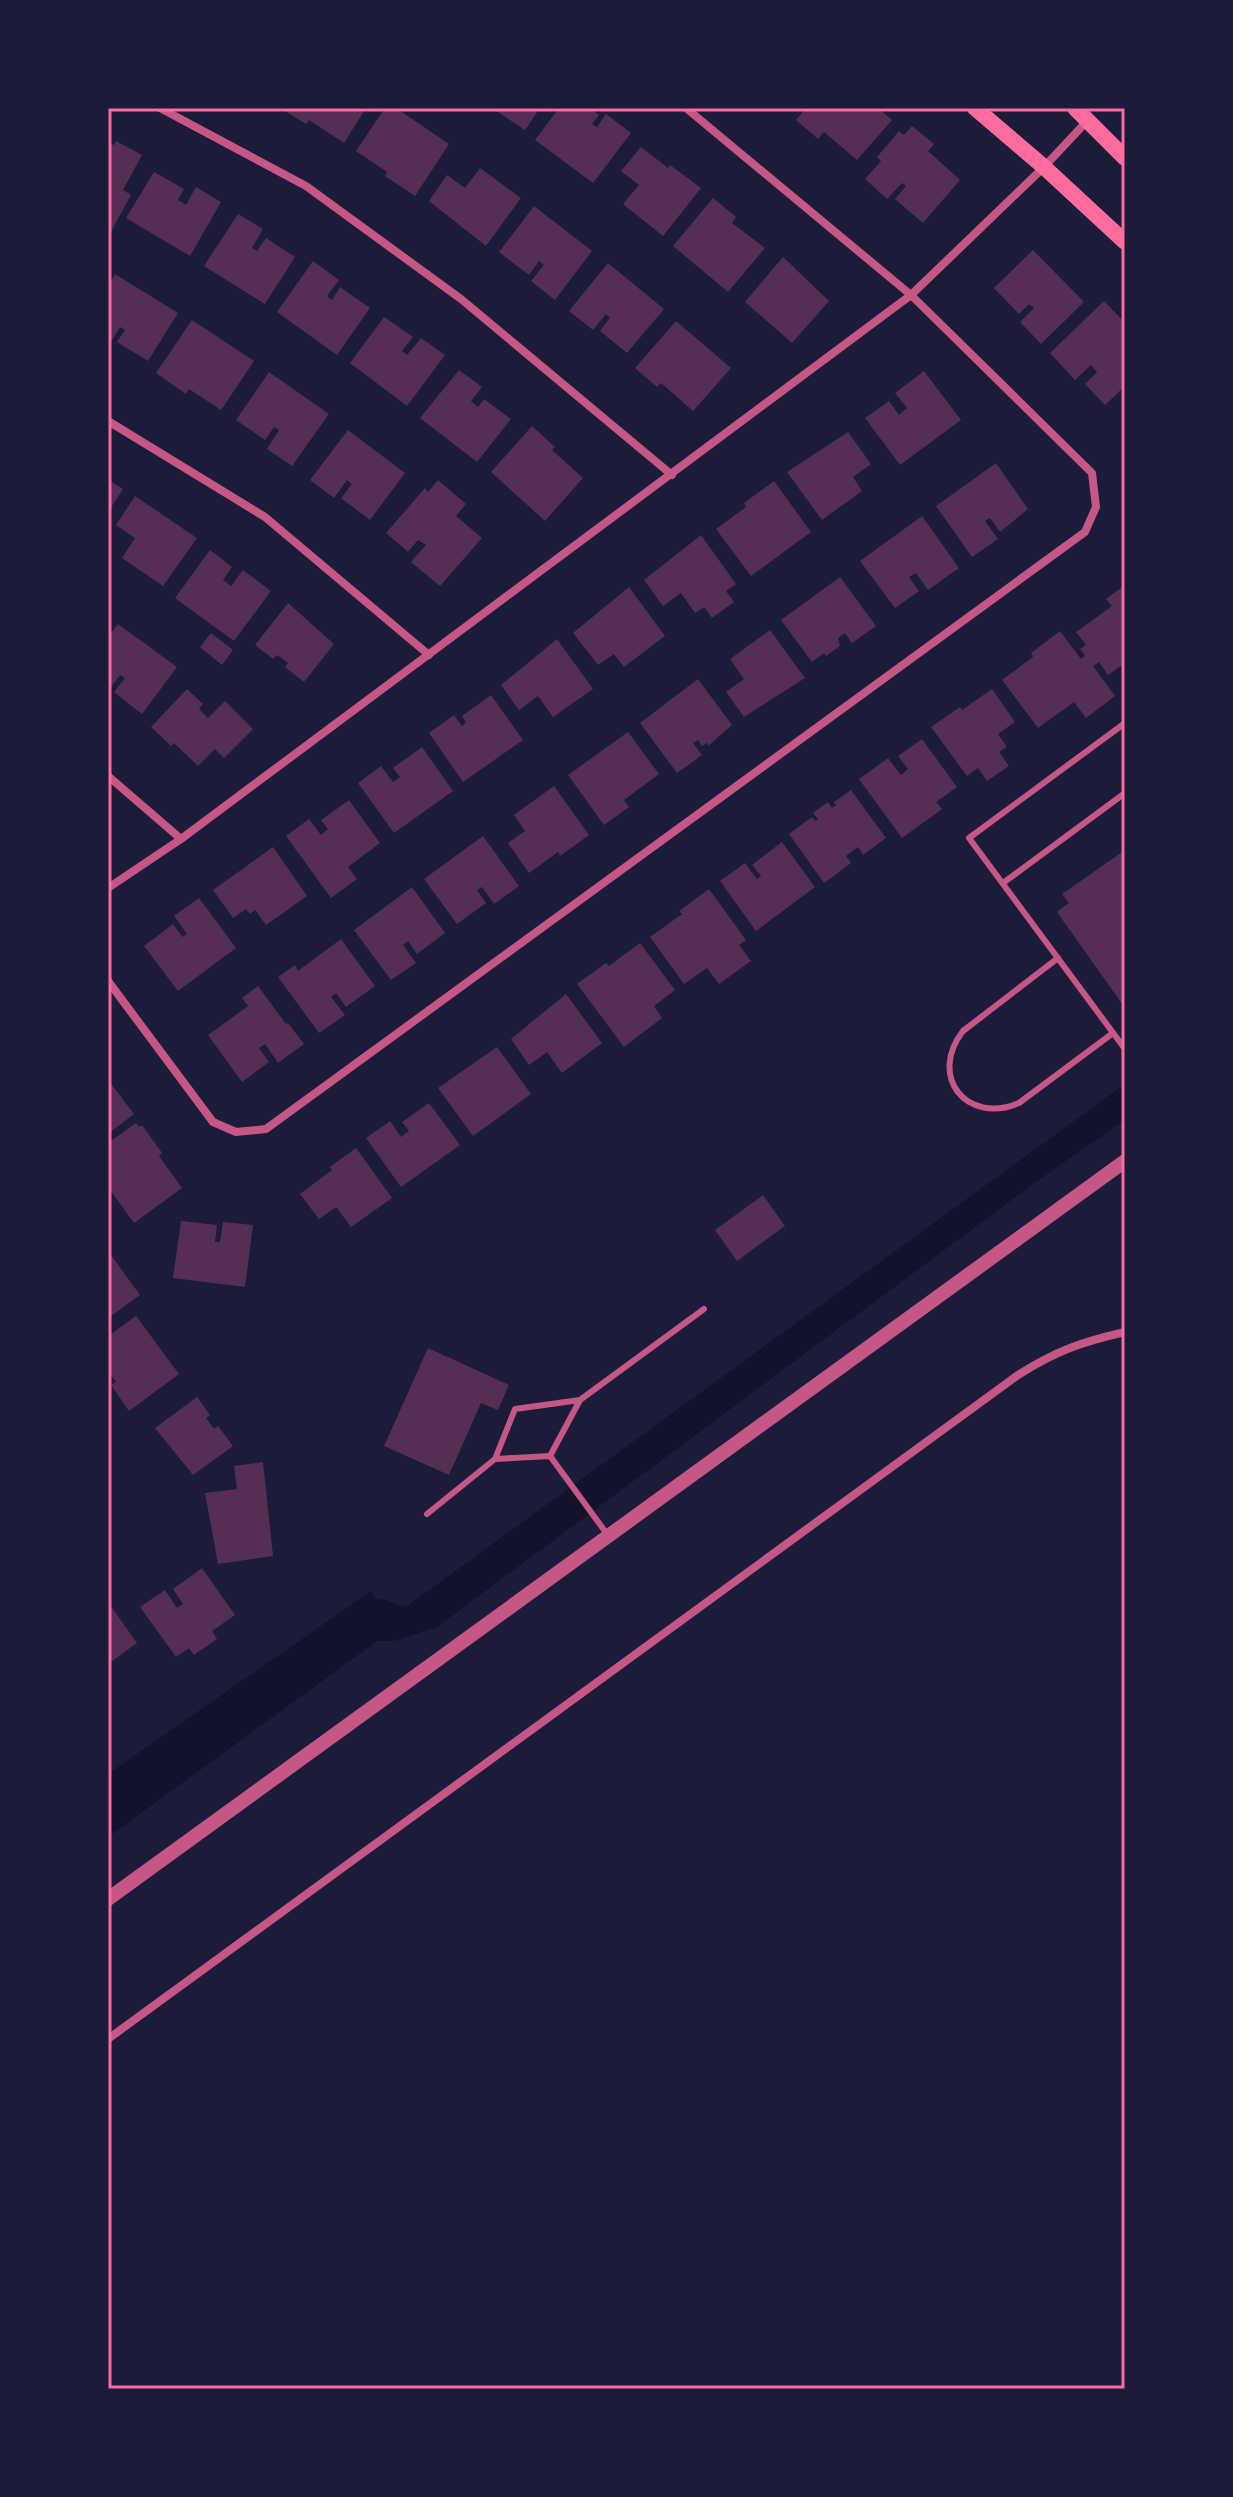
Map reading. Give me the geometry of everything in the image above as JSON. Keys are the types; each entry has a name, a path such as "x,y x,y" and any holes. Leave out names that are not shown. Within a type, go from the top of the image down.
{"main road":[{"path":"975,108 1125,242"},
{"path":"1075,108 1125,158"}],"street":[{"path":"160,108 319,196 461,299 672,475"},
{"path":"108,981 213,1122 236,1132 266,1129 1085,532 1096,507 1092,473 911,295 686,108"},
{"path":"108,888 181,839 911,295 1044,167 1088,120"},
{"path":"108,421 265,517 429,655"},
{"path":"108,776 181,839"},
{"path":"108,1899 1125,1161"},
{"path":"108,2039 1018,1375 1051,1354 1125,1332"}],"lane":[{"path":"1125,723 969,838 1125,1049"},
{"path":"1003,883 1125,793"},
{"path":"1058,958 963,1031 949,1057 949,1072 954,1086 963,1098 975,1106 990,1110 1005,1109 1019,1103 1113,1033"},
{"path":"550,1456 580,1400 704,1309"},
{"path":"427,1514 495,1459 515,1409 580,1400"},
{"path":"550,1456 608,1536"},
{"path":"495,1459 550,1456"}],"shaded area":[{"path":"1125,1084 1125,1120 1037,1181 437,1627 394,1641 377,1641 108,1837 108,1774 371,1591 377,1600 379,1598 406,1607"}],"building":[{"path":"280,108 366,108 344,143 309,120 306,124"},
{"path":"385,108 396,108 449,144 415,196 356,151"},
{"path":"492,108 540,108 525,130"},
{"path":"559,108 590,108 599,115 592,124 597,127 606,114 631,133 593,183 535,140"},
{"path":"806,108 878,108 892,120 857,160 824,132 818,139 796,120"},
{"path":"912,126 934,144 928,151 960,180 923,223 895,199 906,186 902,183 887,199 865,179 881,161 877,157 899,131 904,135"},
{"path":"116,141 142,155 123,190 131,195 108,237 108,142 114,145"},
{"path":"641,147 701,188 663,236 623,204 639,185 621,171"},
{"path":"480,168 521,198 486,246 429,201 447,175 465,188"},
{"path":"154,172 184,189 178,200 186,205 196,187 221,202 190,256 126,218"},
{"path":"713,198 736,217 732,223 765,248 728,292 673,246"},
{"path":"534,206 592,251 555,300 531,281 544,265 539,261 529,275 499,252"},
{"path":"238,214 263,229 252,248 257,251 266,238 295,257 265,304 204,266"},
{"path":"1033,250 1084,302 1041,344 1020,322 1034,308 1029,304 1019,314 994,288"},
{"path":"783,257 829,301 792,343 745,302"},
{"path":"313,261 339,280 327,296 332,300 340,287 370,308 337,355 277,312"},
{"path":"608,263 664,309 627,353 600,331 610,318 606,314 593,330 569,311"},
{"path":"115,274 178,313 148,361 117,342 125,330 120,327 108,347 108,286"},
{"path":"1104,301 1125,323 1125,386 1105,405 1085,384 1097,372 1091,365 1075,380 1050,353"},
{"path":"384,317 413,337 402,351 407,355 421,338 445,355 407,406 350,363"},
{"path":"192,320 254,361 221,410 189,389 186,394 156,373"},
{"path":"676,321 731,368 693,411 661,383 657,387 635,368"},
{"path":"459,370 482,387 471,401 478,407 484,399 511,419 477,462 420,418"},
{"path":"924,371 961,420 900,465 865,418 889,401 899,415 907,408 895,393"},
{"path":"269,372 329,414 292,466 267,449 279,430 274,427 265,440 236,420"},
{"path":"532,426 555,447 552,450 583,478 545,521 491,472"},
{"path":"348,430 405,473 370,520 341,498 352,484 347,480 334,498 310,480"},
{"path":"848,432 871,464 853,477 862,491 822,520 787,472"},
{"path":"996,463 1028,509 1000,532 990,518 985,521 998,539 972,557 936,506"},
{"path":"108,480 123,489 108,512"},
{"path":"438,480 466,504 456,516 482,538 440,586 411,562 426,545 418,540 408,552 386,533 425,488 428,492"},
{"path":"774,481 811,532 751,576 716,529"},
{"path":"135,496 197,538 163,586 122,558 135,538 116,525"},
{"path":"922,516 959,568 928,590 916,573 909,577 919,591 895,608 860,561"},
{"path":"701,535 736,584 726,591 734,602 712,618 704,607 695,613 681,593 663,606 644,580"},
{"path":"210,550 232,567 223,580 231,586 243,570 271,591 234,641 175,598"},
{"path":"840,577 876,626 852,643 845,633 838,638 840,646 812,662 781,620"},
{"path":"1125,585 1125,663 1108,675 1099,662 1093,666 1115,696 1086,718 1074,702 1038,728 1002,680 1033,657 1031,653 1060,631 1081,659 1085,656 1080,649 1086,645 1076,632 1112,606 1106,599"},
{"path":"629,587 665,636 624,667 614,654 598,665 573,633"},
{"path":"288,603 334,644 304,682 285,667 288,663 277,655 273,659 255,645"},
{"path":"118,624 177,667 142,714 114,692 125,678 120,675 108,691 108,637"},
{"path":"770,630 805,678 744,717 726,692 744,679 730,659"},
{"path":"211,633 233,650 222,665 200,647"},
{"path":"557,639 593,689 553,717 538,696 519,710 501,685"},
{"path":"698,679 732,725 708,746 707,743 702,746 698,740 693,743 702,755 677,773 640,723"},
{"path":"187,689 203,704 199,709 208,718 225,701 253,729 224,758 215,749 198,766 151,727"},
{"path":"992,689 1015,722 998,734 1007,747 999,752 1009,766 987,781 978,768 967,776 931,727"},
{"path":"491,695 523,740 463,782 429,733 454,715 462,726 466,722 462,716"},
{"path":"628,732 659,774 624,800 629,807 604,825 568,775"},
{"path":"922,739 957,787 936,802 942,809 902,838 859,779 888,758 901,775 908,769 898,756"},
{"path":"422,747 453,791 394,833 358,783 381,766 393,782 400,777 393,768"},
{"path":"554,786 589,835 529,873 508,843 525,831 514,815"},
{"path":"851,790 886,838 863,855 858,847 846,856 851,863 824,883 789,834 812,817 815,821 818,819 813,813 828,802 832,808 836,805 834,802"},
{"path":"349,800 380,843 348,867 357,879 331,898 286,836 309,819 321,835 328,829 321,820"},
{"path":"483,836 519,886 494,904 482,887 477,890 486,903 457,924 424,879"},
{"path":"782,842 815,887 756,931 720,881 745,863 757,879 761,876 752,865"},
{"path":"273,847 307,896 266,925 255,910 250,914 246,909 233,918 213,890"},
{"path":"1125,850 1125,1008 1057,912 1069,903 1062,894"},
{"path":"412,887 445,933 417,954 408,941 403,945 416,963 391,980 354,930"},
{"path":"709,889 746,940 739,945 751,961 719,984 707,968 684,984 650,937"},
{"path":"199,898 236,948 178,991 144,946 173,924 182,937 187,934 174,916"},
{"path":"341,939 375,986 346,1007 336,993 331,997 345,1015 319,1033 278,977 295,965 298,971"},
{"path":"640,943 675,990 654,1006 662,1018 624,1047 577,984"},
{"path":"258,986 304,1044 278,1063 265,1044 259,1048 269,1062 242,1082 208,1035 248,1006 242,998"},
{"path":"566,994 602,1043 562,1073 547,1052 529,1065 511,1039"},
{"path":"497,1047 531,1094 473,1136 438,1088"},
{"path":"112,1085 134,1114 108,1134 108,1088"},
{"path":"429,1103 460,1145 401,1187 366,1138 390,1121 401,1137 409,1131 402,1122"},
{"path":"136,1123 139,1127 142,1125 162,1153 159,1156 182,1188 134,1223 108,1187 108,1143"},
{"path":"356,1148 392,1198 351,1227 336,1207 319,1219 300,1194"},
{"path":"763,1195 785,1226 737,1261 715,1230"},
{"path":"181,1221 217,1225 215,1242 220,1242 223,1222 253,1225 245,1287 173,1278"},
{"path":"111,1255 140,1295 108,1318 108,1257"},
{"path":"136,1316 179,1374 129,1411 111,1385 116,1382 108,1375 108,1336"},
{"path":"428,1348 509,1385 498,1410 481,1403 449,1475 384,1446"},
{"path":"197,1397 210,1415 206,1418 214,1429 218,1426 233,1446 193,1475 155,1428"},
{"path":"263,1462 273,1556 218,1564 205,1493 237,1489 234,1466"},
{"path":"202,1568 235,1615 212,1631 217,1639 194,1655 189,1648 176,1657 140,1607 165,1590 177,1608 183,1604 173,1589"},
{"path":"108,1606 137,1643 108,1664"}]}
